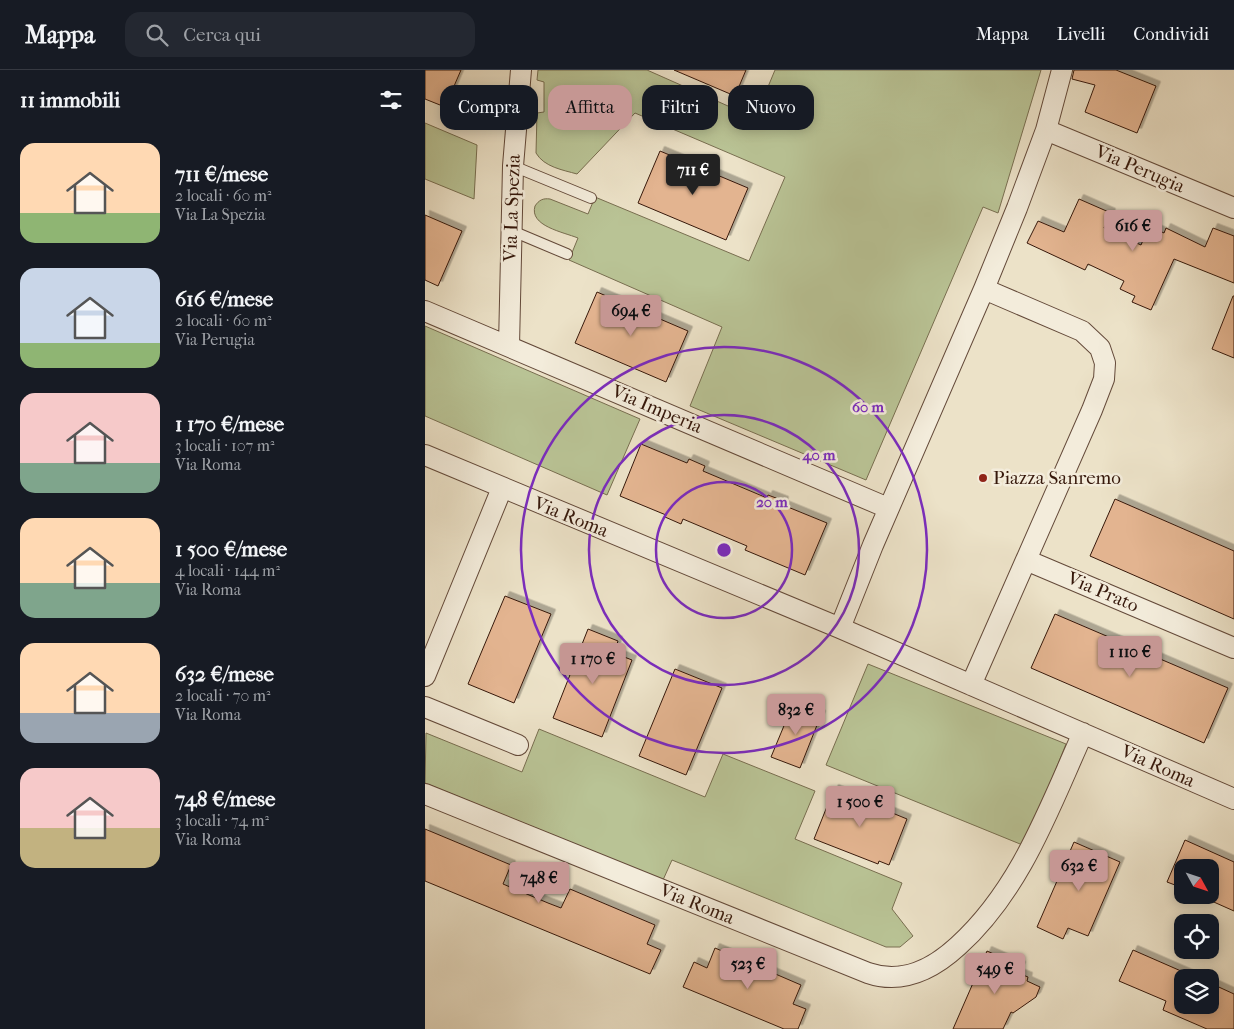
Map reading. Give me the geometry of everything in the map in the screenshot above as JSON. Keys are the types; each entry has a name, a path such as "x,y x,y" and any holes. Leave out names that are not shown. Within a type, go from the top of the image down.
{"street":[{"name":"Via La Spezia","path":"509,346 510,230 521,70"},
{"path":"840,628 888,508 984,289 1017,208 1046,130 1062,70"},
{"name":"Via Perugia","path":"1046,130 1234,208"},
{"path":"971,685 1092,410 1104,380 1105,363 1100,348 1082,331 984,289"},
{"name":"Via Imperia","path":"425,310 888,508"},
{"name":"Via Roma","path":"425,455 840,628 1234,799"},
{"path":"425,676 502,488"},
{"name":"Via Prato","path":"1026,560 1234,648"},
{"path":"425,708 518,745"},
{"name":"Via Roma","path":"425,794 868,973 894,978 918,973 941,960 962,942 996,906 1029,852 1083,733"}],"lane":[{"path":"513,166 591,198"},
{"path":"510,230 567,254"}],"green space":[{"path":"538,70 647,70 681,85 642,85 642,116 635,113 632,116 632,85 548,85 548,130 619,130 577,174 549,165 539,158 536,153 538,113 544,112 544,82 537,80"},
{"path":"775,70 1041,70 998,213 983,207 866,480 690,406 722,327 569,260 578,238 556,231 542,223 537,219 535,213 535,206 538,202 543,199 550,199 588,214 595,197 749,261 785,177 675,130 718,130 718,102 728,106 728,130 814,130 814,85 769,85"},
{"path":"425,123 477,145 474,199 425,179"},
{"path":"425,326 640,419 607,495 425,416"},
{"path":"868,664 1066,744 1025,846 826,765"},
{"path":"539,729 705,797 723,754 815,791 795,839 902,883 892,909 913,936 900,947 886,947 672,860 663,880 425,783 426,733 522,772"}],"building":[{"path":"425,70 461,70 455,85 440,85 440,105 425,99"},
{"path":"674,70 746,70 740,85 728,85 728,93 718,89 718,85 709,85"},
{"path":"1074,70 1116,70 1156,86 1137,133 1085,112 1095,85 1072,79"},
{"path":"660,151 748,188 726,240 638,203"},
{"path":"1079,199 1111,213 1104,228 1141,245 1149,226 1164,233 1166,228 1205,247 1213,228 1234,236 1234,283 1174,259 1151,310 1132,302 1135,296 1120,289 1124,281 1088,264 1085,270 1027,243 1038,221 1064,232"},
{"path":"425,215 462,231 438,286 425,280"},
{"path":"597,292 688,331 666,382 575,343"},
{"path":"1234,296 1234,358 1212,349"},
{"path":"641,444 687,463 689,459 705,466 703,471 767,498 768,495 784,501 783,505 827,523 805,575 745,550 747,546 683,519 681,524 665,517 666,515 620,496"},
{"path":"1115,499 1234,551 1234,619 1090,556"},
{"path":"505,596 551,614 514,703 468,684"},
{"path":"1055,614 1228,688 1204,743 1031,668"},
{"path":"588,629 618,641 614,653 632,660 602,737 553,718"},
{"path":"675,669 722,688 686,775 639,756"},
{"path":"793,704 821,715 800,768 771,757"},
{"path":"834,789 907,819 889,865 879,861 878,864 814,839"},
{"path":"425,829 511,865 503,884 548,903 561,908 570,889 655,925 647,944 661,950 650,974 425,881"},
{"path":"1185,840 1234,862 1234,911 1218,904 1219,859 1177,859"},
{"path":"1074,842 1120,862 1088,936 1068,928 1063,939 1037,927"},
{"path":"1174,866 1174,885 1167,882"},
{"path":"715,948 801,985 793,1004 806,1009 798,1029 784,1029 683,987 694,962 707,968"},
{"path":"1133,950 1176,969 1174,969 1174,1014 1219,1014 1219,987 1234,994 1234,1029 1207,1029 1163,1010 1166,1001 1119,981"},
{"path":"987,951 1021,966 1018,973 1028,977 1027,981 1040,987 1036,997 1013,1013 1011,1012 1003,1029 953,1029"}],"place":[{"name":"Piazza Sanremo","path":"983,478"}]}
